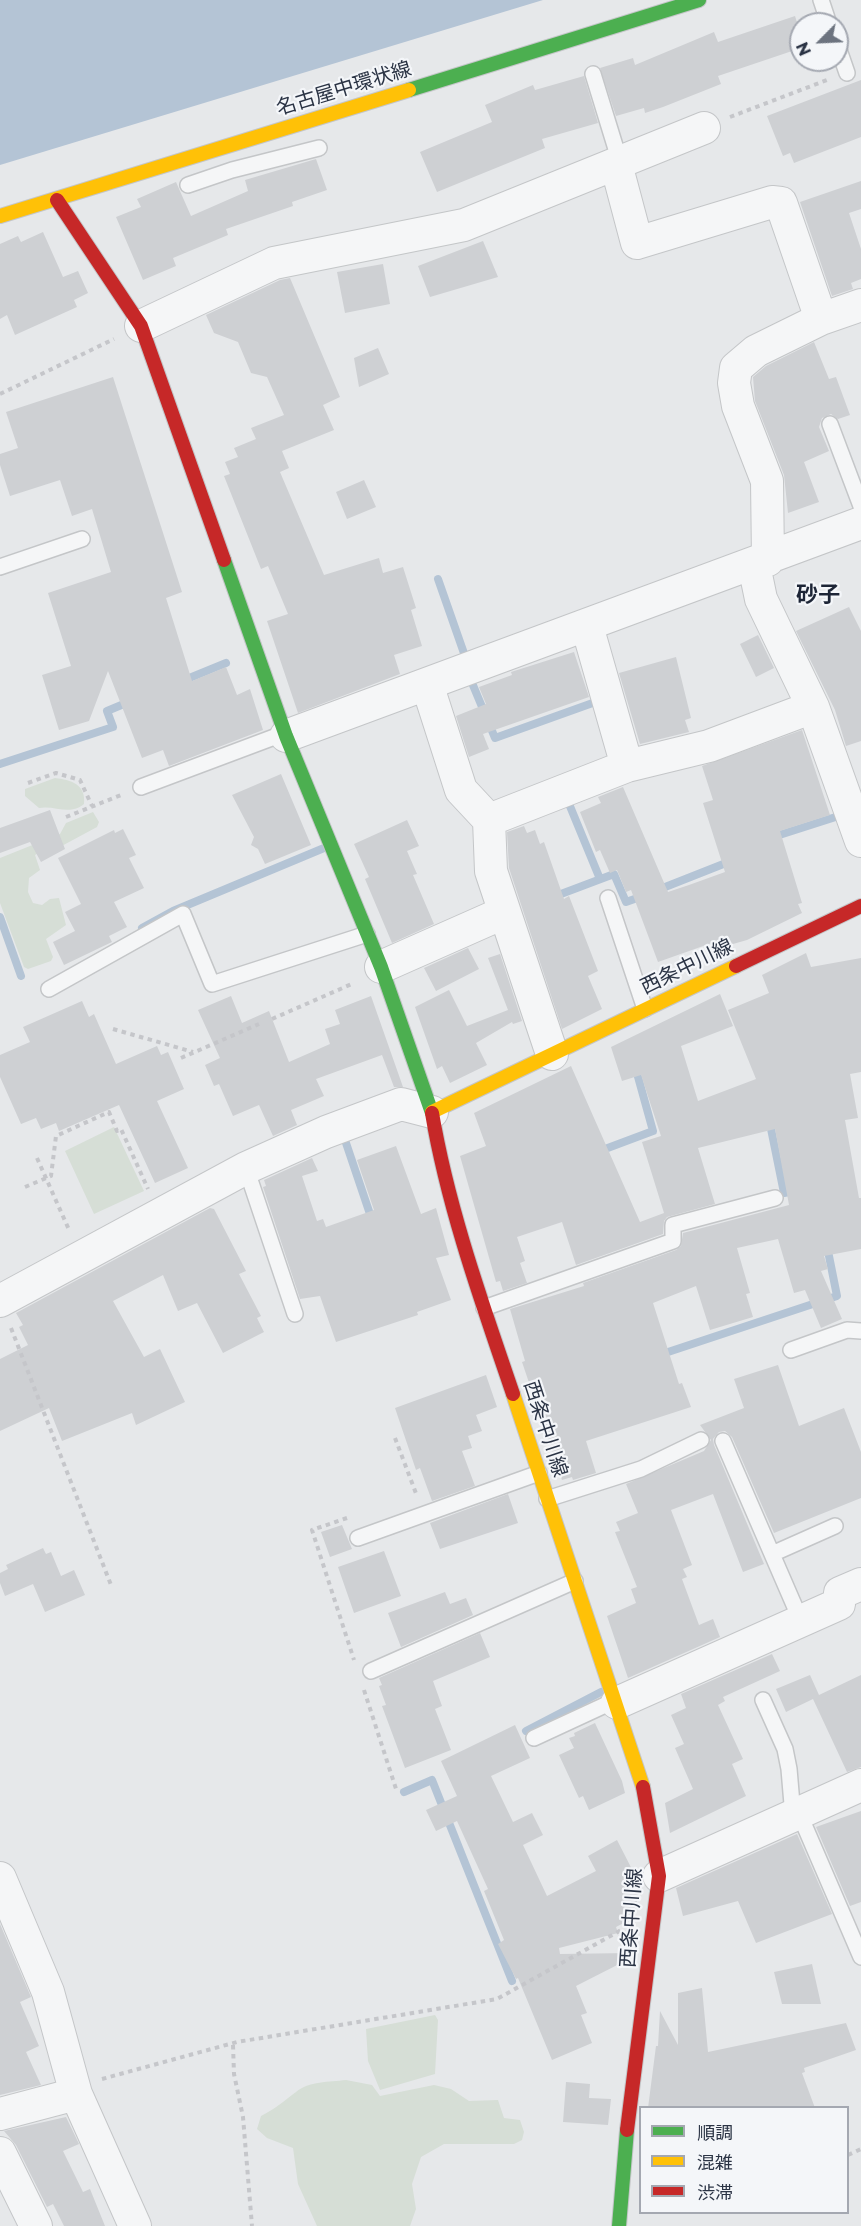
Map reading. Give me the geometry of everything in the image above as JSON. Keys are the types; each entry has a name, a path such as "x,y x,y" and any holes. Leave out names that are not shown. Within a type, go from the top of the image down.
{"main road":[{"name":"名古屋中環状線","path":"0,216 699,0"},
{"path":"57,200 141,326 286,734 368,934 432,1112"},
{"name":"西条中川線","path":"619,2226 628,2112 655,1921 659,1876 640,1778 484,1308 438,1148 432,1112 861,906"}],"street":[{"path":"141,326 274,263 464,225 704,128"},
{"path":"618,163 637,243 772,202 781,203 822,319"},
{"path":"861,305 822,319 756,351 736,368 734,383 738,406 767,481 761,562 761,599 813,707 861,841"},
{"path":"286,734 587,626 861,524"},
{"path":"587,626 627,766"},
{"path":"427,684 461,790 489,820 491,871 503,913 552,1054"},
{"path":"489,820 627,766 709,746 813,707"},
{"path":"381,968 503,913"},
{"path":"0,1301 246,1168 326,1132 401,1104 432,1112"},
{"path":"616,1701 838,1604 840,1593 861,1584"},
{"path":"659,1876 861,1785"},
{"path":"0,1878 48,1992 75,2090 135,2226"},
{"path":"0,2114 75,2090"},
{"path":"0,2153 36,2226"}],"lane":[{"path":"593,74 618,163"},
{"path":"224,147 232,170"},
{"path":"188,185 232,170 319,148"},
{"path":"830,424 861,506"},
{"path":"0,567 82,538"},
{"path":"141,788 286,734"},
{"path":"608,898 645,1009"},
{"path":"49,989 183,914 212,984 368,934"},
{"path":"246,1168 295,1314"},
{"path":"484,1308 673,1241 673,1225 776,1198"},
{"path":"791,1350 847,1330 861,1331"},
{"path":"547,1499 641,1469 701,1440"},
{"path":"723,1441 801,1621"},
{"path":"358,1538 539,1473"},
{"path":"772,1554 835,1526"},
{"path":"364,1669 575,1581"},
{"path":"763,1700 785,1749 796,1815 861,1957"},
{"path":"534,1738 616,1701"}],"path":[{"path":"704,128 847,73"},
{"path":"0,394 141,326"},
{"path":"28,783 56,773 80,780 92,806"},
{"path":"66,816 141,788"},
{"path":"272,1019 381,968"},
{"path":"181,1058 260,1024"},
{"path":"113,1029 194,1053"},
{"path":"25,1187 51,1176 56,1136 109,1112 117,1131 121,1129 148,1191"},
{"path":"36,1158 81,1257"},
{"path":"0,1301 111,1585"},
{"path":"395,1438 424,1514"},
{"path":"406,1498 416,1494"},
{"path":"354,1516 312,1530 364,1669"},
{"path":"364,1689 397,1792"},
{"path":"75,2090 233,2045 497,1999 626,1927 655,1921"},
{"path":"233,2045 234,2074 243,2117 252,2226"}],"shaded area":[{"path":"55,778 76,784 83,792 84,804 68,810 39,808 25,796 25,789"},
{"path":"93,812 99,822 97,827 58,848 45,849 35,855 40,870 29,878 28,892 33,903 42,905 50,899 59,898 66,925 46,939 53,957 51,961 28,969 24,967 0,903 0,858 60,834 66,823"},
{"path":"114,1127 144,1191 94,1214 65,1151"},
{"path":"435,2015 438,2020 435,2074 380,2090 368,2061 366,2029"},
{"path":"346,2080 372,2085 380,2096 434,2085 451,2089 469,2101 498,2100 504,2118 520,2120 524,2132 522,2140 514,2144 444,2144 421,2157 412,2184 416,2209 410,2226 317,2226 298,2184 293,2148 267,2138 257,2129 261,2116 301,2088"}],"water":[{"path":"0,0 543,0 0,165"}],"building":[{"path":"789,18 789,52 718,76 721,84 663,107 645,113 644,108 616,116 600,68 633,58 635,65 714,32 718,42"},
{"path":"584,76 598,123 542,139 545,148 437,192 420,152 492,122 485,105 533,85 535,90"},
{"path":"861,80 861,137 794,163 790,153 783,156 767,116"},
{"path":"316,159 327,190 292,202 293,206 226,229 228,235 173,258 176,266 143,280 116,217 141,207 137,199 176,182 191,216 248,191 245,180"},
{"path":"861,181 861,209 849,213 861,249 861,279 851,283 853,289 832,296 800,202"},
{"path":"43,232 63,277 78,271 88,293 74,300 77,307 15,335 7,315 0,319 0,244 18,236 21,242"},
{"path":"483,241 498,277 430,297 418,266"},
{"path":"383,264 390,304 345,313 337,272"},
{"path":"290,278 340,397 323,405 334,430 282,451 289,468 280,472 324,575 379,558 383,573 403,567 416,608 411,610 422,646 394,655 400,674 298,713 267,621 288,614 268,566 261,569 224,476 230,474 225,462 238,457 234,448 256,439 251,428 284,415 267,377 251,373 238,342 214,333 206,315 280,280"},
{"path":"814,342 829,379 836,377 850,415 838,419 831,414 822,418 819,427 829,451 804,462 819,502 788,513 784,475 755,401 753,377 766,366"},
{"path":"378,348 389,374 359,387 354,358"},
{"path":"113,377 182,592 166,598 192,681 226,667 237,695 250,689 263,730 169,766 163,750 142,758 108,671 89,721 59,730 42,675 71,666 48,593 111,572 92,509 72,516 60,480 10,496 0,465 0,454 18,448 6,412"},
{"path":"364,480 376,507 347,519 336,492"},
{"path":"849,607 861,631 861,741 846,746 835,710 796,631"},
{"path":"758,635 774,668 756,677 740,644"},
{"path":"574,652 589,697 483,734 489,749 469,757 456,716 486,704 479,687 512,675 511,672"},
{"path":"676,657 691,718 685,720 689,732 640,744 619,673"},
{"path":"802,730 830,815 780,831 802,903 798,904 802,913 747,940 726,946 723,939 658,962 631,890 626,892 617,870 610,873 600,850 596,852 580,812 601,803 598,797 623,787 668,892 725,872 703,803 713,800 702,766"},
{"path":"281,774 311,845 265,864 258,849 251,845 254,837 232,795"},
{"path":"50,810 65,849 41,862 30,842 0,853 0,828"},
{"path":"407,820 419,846 407,851 417,874 413,875 434,924 392,943 365,879 369,877 354,844"},
{"path":"524,826 527,833 535,830 540,844 544,842 564,899 569,896 598,971 588,976 602,1009 562,1029 509,868 507,832"},
{"path":"123,829 136,855 129,858 144,888 114,902 127,927 109,936 112,942 64,965 53,942 75,931 65,912 81,904 58,858 114,830 115,833"},
{"path":"468,948 479,969 436,991 424,968"},
{"path":"806,953 811,967 861,958 861,1072 850,1074 858,1118 845,1120 859,1198 861,1198 861,1249 824,1256 828,1269 821,1271 842,1319 821,1328 805,1290 794,1293 778,1239 737,1248 750,1293 746,1294 753,1317 710,1330 696,1286 653,1303 679,1384 682,1383 691,1407 586,1441 596,1473 573,1480 572,1477 562,1480 522,1362 525,1361 510,1309 584,1286 583,1283 676,1250 681,1246 683,1233 789,1205 775,1129 698,1148 715,1204 667,1217 664,1221 663,1234 576,1265 562,1222 517,1237 525,1261 520,1263 527,1283 503,1291 500,1281 496,1282 460,1156 486,1146 474,1113 571,1066 640,1222 664,1213 642,1142 661,1136 641,1075 622,1081 611,1047 720,994 733,1026 681,1046 698,1101 756,1079 728,1010 769,993 762,975"},
{"path":"500,954 522,1021 513,1024 512,1022 476,1043 487,1065 450,1083 442,1066 437,1069 415,1007 449,990 467,1026 508,1010 488,958"},
{"path":"231,996 242,1023 269,1011 289,1062 330,1044 325,1029 340,1024 335,1010 371,996 403,1087 394,1087 382,1055 316,1079 324,1096 291,1110 297,1125 273,1136 259,1105 233,1116 219,1084 214,1086 205,1065 220,1058 198,1010"},
{"path":"82,1001 89,1017 94,1014 116,1064 157,1046 161,1055 168,1052 184,1089 157,1101 188,1168 155,1183 119,1105 59,1131 56,1123 41,1129 36,1118 21,1124 0,1077 0,1055 30,1042 23,1027"},
{"path":"396,1146 421,1214 436,1208 449,1255 436,1258 451,1300 417,1312 418,1315 336,1342 320,1296 300,1299 263,1187 266,1186 264,1180 312,1158 318,1171 302,1176 317,1221 323,1219 326,1227 374,1210 357,1160"},
{"path":"210,1208 214,1209 246,1271 239,1274 261,1316 257,1318 264,1332 223,1353 197,1303 178,1311 163,1275 113,1301 144,1357 160,1349 185,1402 136,1425 132,1413 62,1441 49,1408 0,1431 0,1359 28,1345 19,1327 23,1325 16,1313"},
{"path":"778,1365 799,1426 844,1408 861,1452 861,1498 774,1533 732,1437 725,1431 719,1432 713,1439 714,1445 764,1564 743,1572 713,1494 671,1510 692,1565 683,1569 687,1577 682,1579 699,1625 713,1619 720,1637 628,1678 607,1616 636,1603 631,1589 637,1587 615,1532 620,1531 616,1522 638,1513 626,1484 704,1451 711,1440 700,1425 744,1408 734,1379"},
{"path":"486,1375 497,1407 476,1415 482,1431 468,1436 472,1448 462,1451 475,1486 432,1501 420,1468 416,1470 395,1408"},
{"path":"508,1494 518,1523 440,1549 430,1523"},
{"path":"342,1525 352,1549 330,1557 321,1532"},
{"path":"43,1548 46,1554 51,1552 61,1576 74,1570 85,1595 45,1612 33,1584 5,1596 0,1583 0,1573 8,1569 6,1565"},
{"path":"384,1551 401,1596 354,1613 338,1567"},
{"path":"445,1592 450,1604 466,1598 473,1615 401,1647 388,1613"},
{"path":"480,1633 490,1657 433,1681 442,1706 435,1709 451,1750 405,1768 382,1706 386,1705 379,1686 382,1685 379,1678"},
{"path":"772,1654 780,1671 723,1697 725,1701 718,1705 743,1759 732,1764 746,1796 670,1833 665,1803 693,1789 675,1748 684,1744 671,1715 686,1708 681,1694"},
{"path":"810,1675 819,1695 861,1675 861,1767 847,1772 813,1699 786,1712 776,1689"},
{"path":"595,1723 622,1781 625,1793 589,1810 583,1796 579,1798 559,1755 574,1748 569,1738 575,1736 574,1733"},
{"path":"515,1725 530,1758 491,1776 513,1822 532,1813 543,1835 523,1845 547,1896 596,1871 588,1856 617,1840 639,1883 635,1917 616,1927 618,1933 559,1948 560,1954 630,1953 629,1959 576,1986 587,2013 581,2015 592,2043 552,2060 518,1978 516,1979 498,1944 504,1940 484,1891 488,1889 457,1821 436,1831 426,1810 457,1796 441,1761"},
{"path":"861,1811 861,1902 850,1906 816,1827"},
{"path":"797,1834 832,1914 756,1943 738,1901 683,1916 676,1888"},
{"path":"0,1924 31,1997 20,2002 39,2046 26,2052 41,2085 0,2095"},
{"path":"812,1964 821,2004 782,2004 774,1972"},
{"path":"702,1988 708,2052 846,2023 856,2050 804,2068 805,2072 802,2073 814,2106 648,2106 656,2046 658,2046 660,2011 678,2045 678,1993"},
{"path":"566,2082 590,2084 589,2098 611,2099 608,2125 563,2122"},
{"path":"66,2117 79,2144 63,2151 83,2192 90,2189 105,2226 64,2226 53,2204 47,2207 16,2145 4,2131"}],"waterway":[{"path":"438,579 466,659"},
{"path":"182,681 226,663"},
{"path":"470,678 495,738 601,700"},
{"path":"0,764 113,727 107,711 131,701"},
{"path":"567,799 600,879"},
{"path":"770,838 845,814"},
{"path":"142,928 173,911 324,848"},
{"path":"655,891 731,861"},
{"path":"553,897 614,874 626,902 643,896"},
{"path":"0,917 21,976"},
{"path":"597,1152 653,1131 635,1066"},
{"path":"769,1119 784,1193 794,1191 795,1193"},
{"path":"345,1140 372,1220"},
{"path":"659,1355 837,1296 827,1246"},
{"path":"526,1731 601,1692"},
{"path":"404,1792 432,1780 512,1981"}],"traffic: fast":[{"path":"409,90 699,0"},
{"path":"224,560 286,736 381,967 432,1113"},
{"path":"619,2226 627,2130"}],"traffic: slow":[{"path":"0,216 409,90"},
{"path":"432,1112 736,966"},
{"path":"513,1394 643,1787"}],"traffic: jam":[{"path":"57,200 141,326 224,560"},
{"path":"736,966 861,906"},
{"path":"432,1113 456,1220 513,1394"},
{"path":"627,2130 659,1876 643,1787"}],"district":[{"name":"砂子","path":"818,596"}]}
